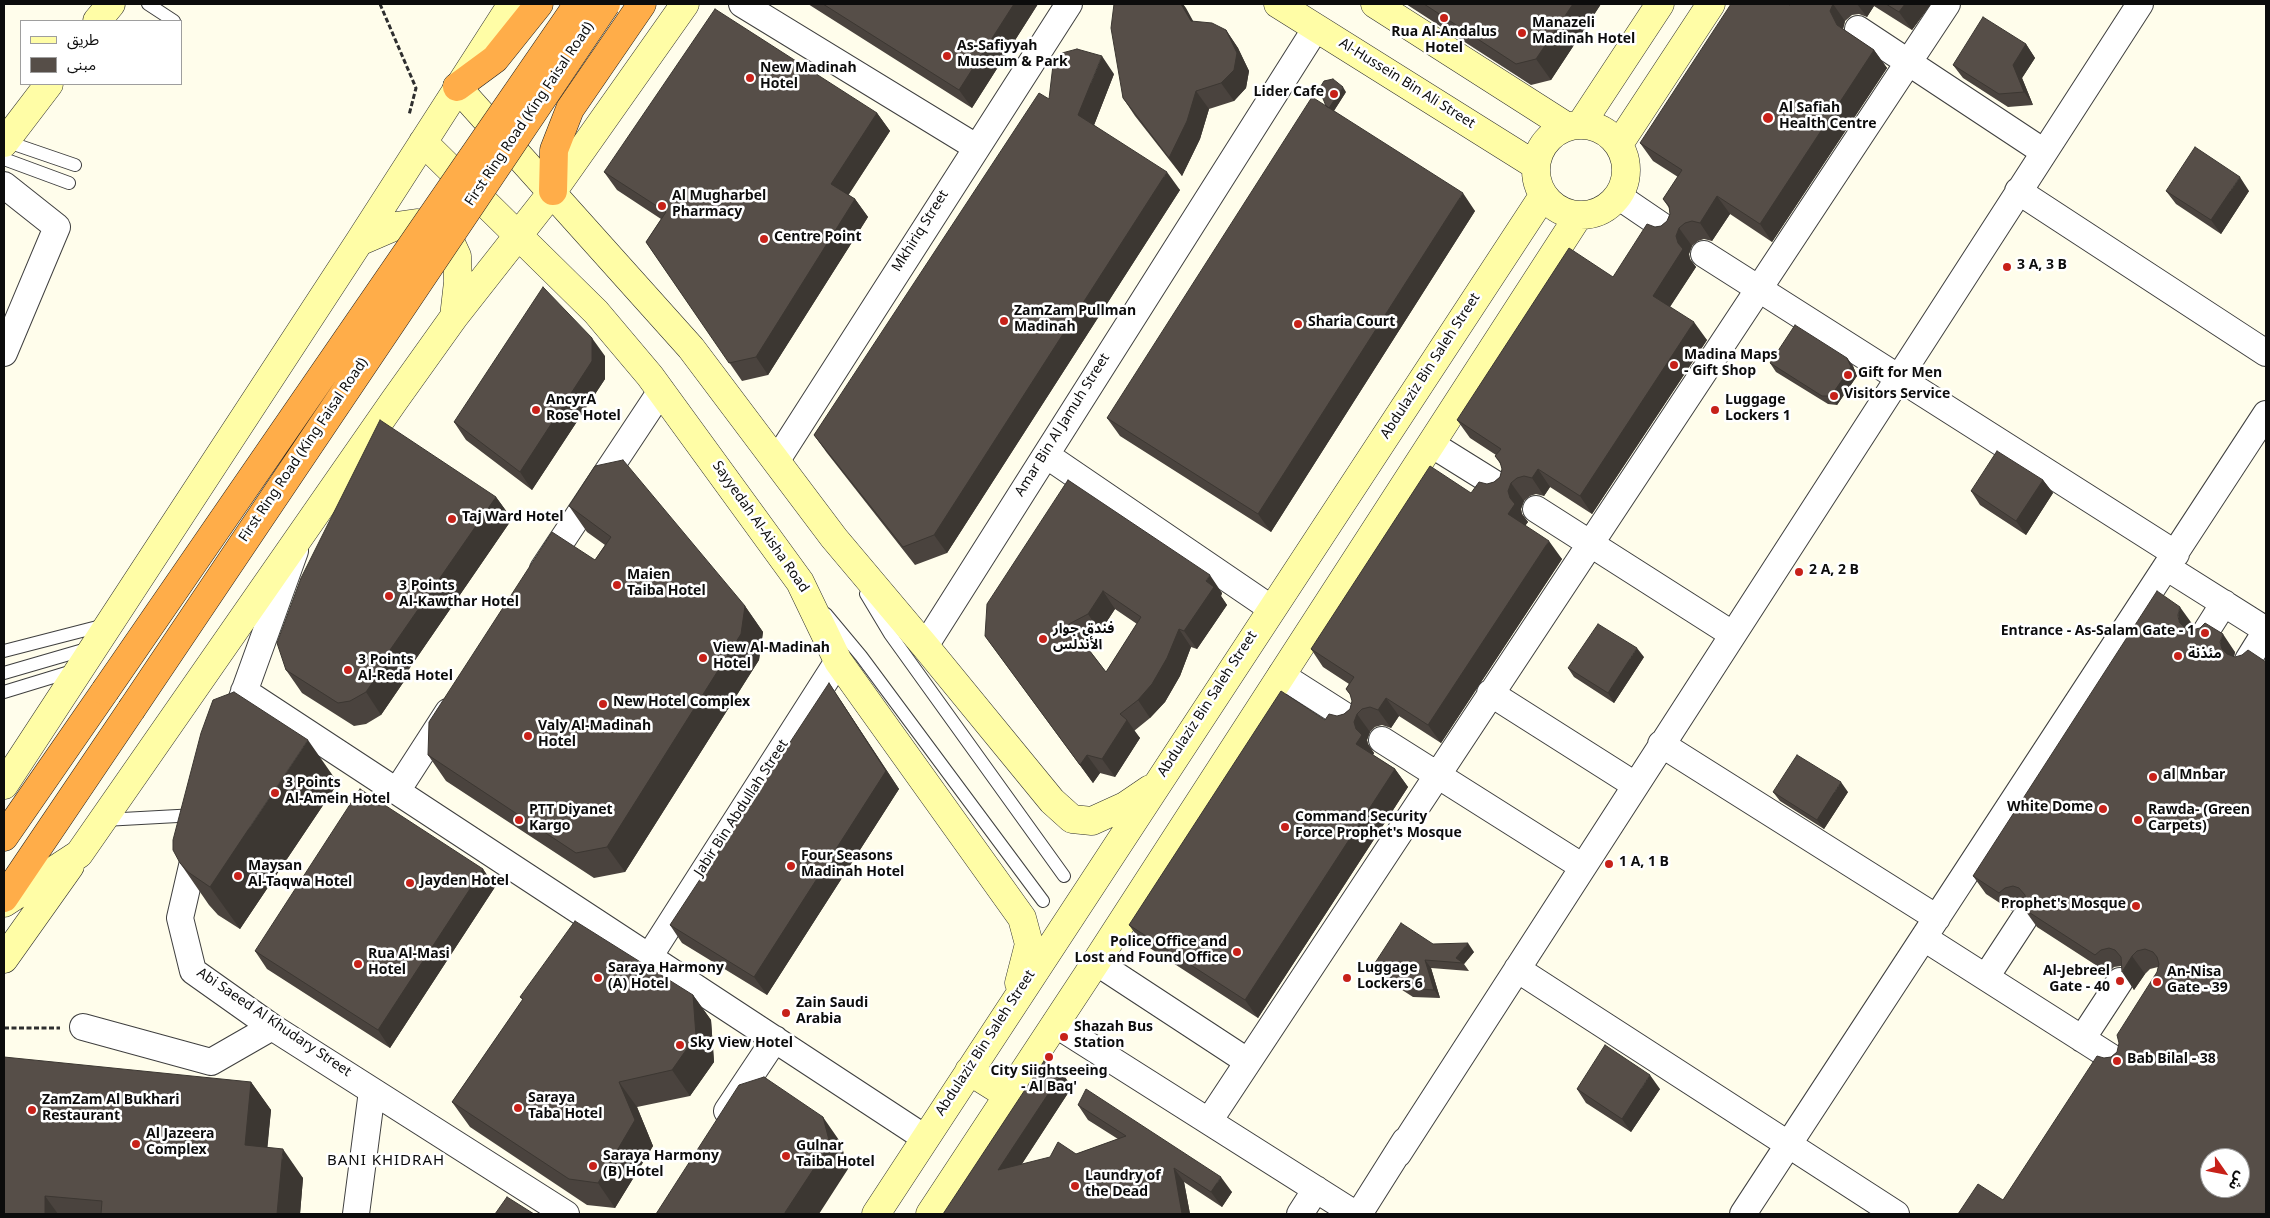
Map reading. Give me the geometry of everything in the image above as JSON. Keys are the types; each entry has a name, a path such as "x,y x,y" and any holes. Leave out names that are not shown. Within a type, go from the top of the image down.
{"highway":[{"path":"457,87 495,59 539,4"},
{"name":"First Ring Road (King Faisal Road)","path":"4,837 578,4"},
{"name":"First Ring Road (King Faisal Road)","path":"4,898 606,4"},
{"path":"553,191 554,150 570,109 642,4"}],"main road":[{"path":"99,20 111,4"},
{"path":"4,785 359,242 512,4"},
{"path":"4,958 104,820 303,529 454,317 553,191 684,4"},
{"name":"Al-Hussein Bin Ali Street","path":"1278,4 1535,165"},
{"path":"1375,4 1574,125"},
{"path":"1574,125 1660,4"},
{"path":"1619,144 1711,4"},
{"path":"4,147 48,85"},
{"path":"457,87 553,191 691,348 834,538 1052,801 1072,819 1092,821 1125,806 1158,784"},
{"path":"1574,125 1596,126 1609,133 1619,144 1625,157 1624,184 1618,196 1608,207 1594,213 1579,215 1565,213 1553,206 1543,196 1535,176 1535,165 1542,145 1549,137 1574,125"},
{"name":"Sayyedah Al-Aisha Road","path":"424,142 596,312 661,391 800,582 838,661 1022,918 1029,944 1020,980 1006,1015"},
{"name":"Abdulaziz Bin Saleh Street","path":"876,1214 1543,196"},
{"path":"930,1214 1056,1024 1579,215"},
{"path":"359,242 396,226 417,223 437,230 451,243 457,256 458,282 454,317"},
{"path":"4,903 79,854"},
{"path":"970,1071 1009,1096"}],"street":[{"path":"742,4 976,147"},
{"name":"Mkhiriq Street","path":"776,460 1069,4"},
{"path":"1208,1121 1947,4"},
{"path":"1359,1214 2140,4"},
{"name":"Amar Bin Al Jamuh Street","path":"925,646 1316,28"},
{"path":"1858,29 2044,152"},
{"path":"4,185 57,228 4,353"},
{"path":"2018,191 2266,353"},
{"path":"1618,196 1668,230"},
{"path":"1704,254 1897,378 2171,560 2224,603 2266,631 2248,660"},
{"path":"529,591 661,391"},
{"path":"1743,1214 2266,414"},
{"path":"1431,444 1500,487"},
{"path":"1046,455 1272,609"},
{"path":"1536,509 1732,634"},
{"path":"222,753 303,529"},
{"path":"2205,633 2224,603"},
{"name":"Jabir Bin Abdullah Street","path":"649,956 838,661"},
{"path":"1282,675 1350,719"},
{"path":"244,691 926,1138"},
{"path":"396,791 462,691"},
{"path":"1490,693 1635,785"},
{"path":"1382,740 1583,867"},
{"path":"1661,744 1930,928 1986,978 2082,1038 2116,1052"},
{"name":"Abi Saeed Al Khudary Street","path":"207,806 188,878 180,918 193,971 272,1027 566,1214"},
{"path":"1986,978 2024,919"},
{"path":"1096,962 1247,1061"},
{"path":"1517,969 1896,1214"},
{"path":"2082,1038 2120,981"},
{"path":"1056,1024 1355,1214"},
{"path":"83,1028 211,1062 272,1027"},
{"path":"711,1135 775,1039"},
{"path":"356,1214 372,1091"},
{"path":"1300,1214 1316,1189"}],"lane":[{"path":"148,4 172,20"},
{"path":"4,147 75,165"},
{"path":"4,147 68,182"},
{"path":"834,538 890,634 1064,876"},
{"path":"800,582 861,656 1043,901"},
{"path":"4,651 107,625"},
{"path":"4,673 93,647"},
{"path":"4,692 78,670"},
{"path":"104,820 207,806"}],"path":[{"path":"380,4 416,88 408,118"},
{"path":"5,1029 83,1028"}],"building":[{"name":"As-Safiyyah Museum & Park","path":"823,4 1014,4 959,90"},
{"path":"1114,4 1181,4 1191,21 1212,23 1226,30 1237,53 1234,70 1221,83 1196,91 1187,121 1169,158 1123,98 1111,28"},
{"path":"1424,4 1573,4 1536,59 1516,64"},
{"path":"1731,4 1833,4 1830,11 1837,25 1874,50 1760,224 1717,196 1700,223 1692,221 1685,223 1679,228 1676,236 1678,243 1683,249 1653,296 1694,322 1580,496 1538,469 1532,478 1524,476 1517,478 1511,483 1508,491 1510,498 1515,504 1508,514 1549,541 1428,725 1386,698 1378,710 1370,707 1362,709 1357,714 1354,722 1356,729 1362,735 1356,744 1395,769 1245,1000 1129,925 1281,691 1325,720 1329,714 1337,716 1344,714 1350,709 1352,701 1346,689 1354,677 1311,649 1430,466 1471,493 1479,482 1487,484 1494,482 1500,477 1502,469 1500,462 1495,456 1501,449 1457,420 1569,248 1613,277 1647,224 1655,227 1661,226 1667,221 1670,214 1669,206 1663,199 1682,170 1640,143"},
{"path":"1886,4 1905,4 1899,12"},
{"path":"715,9 877,113 831,184 855,199 756,357 729,363 646,242 666,212 604,172"},
{"path":"1983,17 2026,44 2013,65 2024,92 1999,94 1953,65"},
{"name":"ZamZam Pullman Madinah","path":"1077,49 1102,56 1078,115 1167,172 934,535 903,547 814,435 1039,93 1049,99 1053,65 1062,53"},
{"path":"1333,79 1343,87 1329,108 1326,106 1319,89 1324,81"},
{"name":"Sharia Court","path":"1312,97 1463,193 1258,514 1107,418"},
{"path":"2195,147 2240,177 2211,220 2166,191"},
{"name":"AncyrA Rose Hotel","path":"543,287 592,338 592,361 520,472 454,422"},
{"path":"1795,325 1847,358 1851,367 1831,396 1822,396 1770,363"},
{"path":"380,420 496,497 390,650 393,652 366,692 350,701 338,703 286,670 277,643 301,578"},
{"path":"1997,451 2043,480 2016,521 1971,491"},
{"name":"New Hotel Complex","path":"623,460 745,606 741,634 607,847 576,853 428,755 429,722 552,532 595,560 611,537 569,506 595,466"},
{"name":"فندق جوار الأندلس","path":"1068,480 1210,575 1206,581 1214,587 1184,631 1179,629 1167,658 1152,684 1138,700 1120,714 1127,720 1102,759 1087,755 1080,765 985,636 987,604","holes":["1103,591 1141,617 1106,672 1069,624 1088,614"]},
{"name":"Prophet's Mosque","path":"2157,591 2180,607 2179,622 2184,627 2192,630 2200,628 2205,623 2223,634 2220,642 2222,649 2227,654 2235,657 2242,655 2248,650 2266,662 2266,1214 1958,1214 1978,1184 2003,1200 2097,1056 2111,1057 2117,1052 2119,1043 2117,1035 2157,972 2159,964 2153,952 2145,949 2137,951 2132,956 2122,972 2121,957 2115,950 2109,948 2101,950 2095,955 2024,909 2025,895 2019,888 2013,886 2005,888 1999,893 1973,876"},
{"path":"1598,624 1637,648 1608,693 1568,668"},
{"name":"Four Seasons Madinah Hotel","path":"829,683 886,771 754,977 670,925"},
{"path":"234,692 308,740 210,887 188,872 180,863 173,850 173,840 201,733 213,700"},
{"path":"1797,755 1841,782 1817,820 1773,792"},
{"path":"360,789 483,869 378,1030 255,951"},
{"path":"575,921 693,995 696,1036 672,1070 619,1082 635,1120 598,1183 569,1179 452,1102 523,999 520,997"},
{"path":"1401,923 1433,944 1468,943 1456,958 1463,963 1425,960 1434,990 1407,988 1373,966"},
{"path":"1605,1045 1650,1075 1622,1119 1577,1089"},
{"name":"Al Jazeera Complex","path":"4,1057 251,1082 245,1145 283,1149 277,1214 101,1214 102,1201 45,1196 45,1214 4,1214"},
{"path":"1044,1061 1062,1073 998,1170 1050,1157 1058,1142 1076,1154 1126,1136 1078,1105 1086,1089 1221,1177 1211,1192 1174,1168 1182,1214 943,1214"},
{"name":"Gulnar Taiba Hotel","path":"764,1077 823,1117 830,1144 784,1214 656,1214 739,1085"},
{"path":"507,1197 534,1214 495,1214"}],"place":[{"name":"Rua Al-Andalus Hotel","path":"1444,18"},
{"name":"Manazeli Madinah Hotel","path":"1522,33"},
{"name":"As-Safiyyah Museum & Park","path":"947,56"},
{"name":"New Madinah Hotel","path":"750,78"},
{"name":"Lider Cafe","path":"1334,94"},
{"name":"Al Safiah Health Centre","path":"1768,118"},
{"name":"Al Mugharbel Pharmacy","path":"662,206"},
{"name":"Centre Point","path":"764,239"},
{"name":"3 A, 3 B","path":"2007,267"},
{"name":"ZamZam Pullman Madinah","path":"1004,321"},
{"name":"Sharia Court","path":"1298,324"},
{"name":"Madina Maps - Gift Shop","path":"1674,365"},
{"name":"Gift for Men","path":"1848,375"},
{"name":"Visitors Service","path":"1834,396"},
{"name":"AncyrA Rose Hotel","path":"536,410"},
{"name":"Luggage Lockers 1","path":"1715,410"},
{"name":"Taj Ward Hotel","path":"452,519"},
{"name":"2 A, 2 B","path":"1799,572"},
{"name":"Maien Taiba Hotel","path":"617,585"},
{"name":"3 Points Al-Kawthar Hotel","path":"389,596"},
{"name":"Entrance - As-Salam Gate - 1","path":"2205,633"},
{"name":"فندق جوار الأندلس","path":"1043,639"},
{"name":"مئذنة","path":"2178,656"},
{"name":"View Al-Madinah Hotel","path":"703,658"},
{"name":"3 Points Al-Reda Hotel","path":"348,670"},
{"name":"New Hotel Complex","path":"603,704"},
{"name":"Valy Al-Madinah Hotel","path":"528,736"},
{"name":"al Mnbar","path":"2153,777"},
{"name":"3 Points Al-Amein Hotel","path":"275,793"},
{"name":"White Dome","path":"2103,809"},
{"name":"PTT Diyanet Kargo","path":"519,820"},
{"name":"Rawda- (Green Carpets)","path":"2138,820"},
{"name":"Command Security Force Prophet's Mosque","path":"1285,827"},
{"name":"1 A, 1 B","path":"1609,864"},
{"name":"Four Seasons Madinah Hotel","path":"791,866"},
{"name":"Maysan Al-Taqwa Hotel","path":"238,876"},
{"name":"Jayden Hotel","path":"410,883"},
{"name":"Prophet's Mosque","path":"2136,906"},
{"name":"Police Office and Lost and Found Office","path":"1237,952"},
{"name":"Rua Al-Masi Hotel","path":"358,964"},
{"name":"Saraya Harmony (A) Hotel","path":"598,978"},
{"name":"Luggage Lockers 6","path":"1347,978"},
{"name":"Al-Jebreel Gate - 40","path":"2120,981"},
{"name":"An-Nisa Gate - 39","path":"2157,982"},
{"name":"Zain Saudi Arabia","path":"786,1013"},
{"name":"Shazah Bus Station","path":"1064,1037"},
{"name":"Sky View Hotel","path":"680,1045"},
{"name":"City Siightseeing - Al Baq'","path":"1049,1057"},
{"name":"Bab Bilal - 38","path":"2117,1061"},
{"name":"Saraya Taba Hotel","path":"518,1108"},
{"name":"ZamZam Al Bukhari Restaurant","path":"32,1110"},
{"name":"Al Jazeera Complex","path":"136,1144"},
{"name":"Gulnar Taiba Hotel","path":"786,1156"},
{"name":"Saraya Harmony (B) Hotel","path":"593,1166"},
{"name":"Laundry of the Dead","path":"1075,1186"}],"district":[{"name":"BANI KHIDRAH","path":"386,1163"}]}
